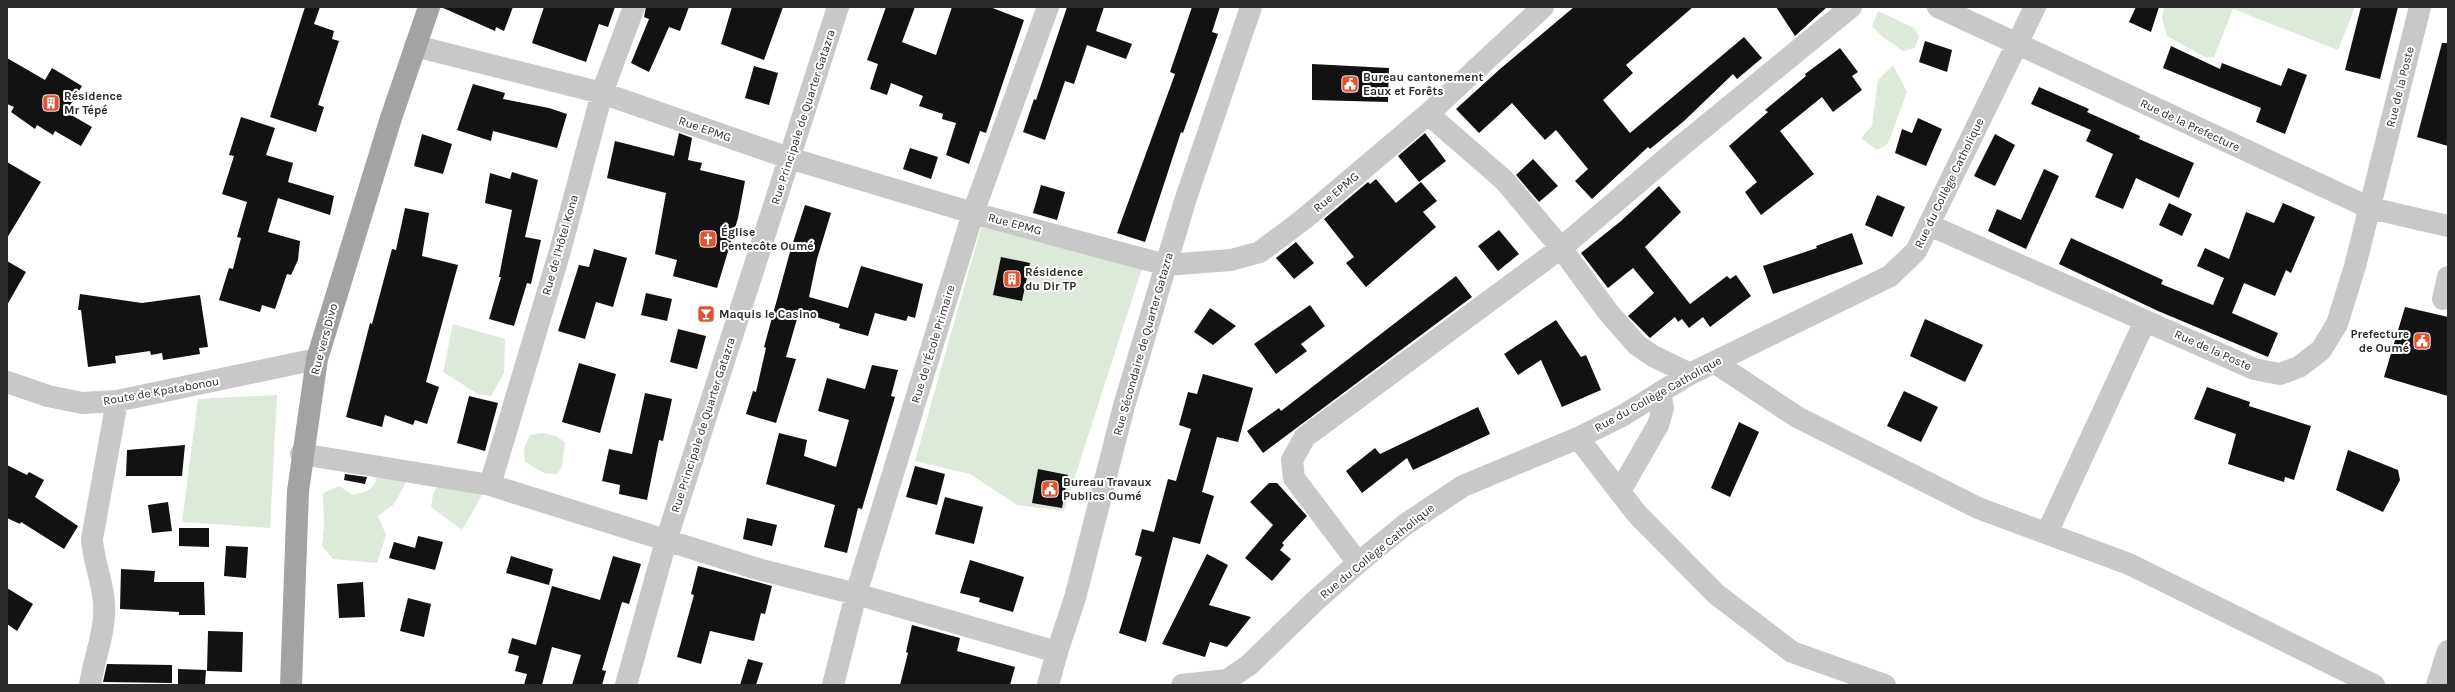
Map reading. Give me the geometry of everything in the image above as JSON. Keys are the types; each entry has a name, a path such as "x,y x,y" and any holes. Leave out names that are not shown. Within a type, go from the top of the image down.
{"main road":[{"name":"Rue vers Divo","path":"291,685 298,490 301,454 317,359 386,133 415,46 430,7"}],"street":[{"name":"Rue de l'Hôtel Kona","path":"490,485 560,251 602,93 634,7"},
{"name":"Rue Principale de Quarter Gatazra","path":"626,685 666,541 838,7"},
{"name":"Rue de l'École Primaire","path":"833,685 856,594 973,213 1048,7"},
{"name":"Rue Sécondaire de Quarter Gatazra","path":"1048,685 1056,652 1075,598 1124,406 1185,201 1251,7"},
{"name":"Rue EPMG","path":"415,46 602,93 789,158 973,213 1166,265 1231,260 1260,252 1304,219 1428,114 1543,7"},
{"path":"1358,563 1294,478 1292,460 1305,437 1561,248 1680,147 1851,7"},
{"name":"Rue de la Prefecture","path":"1938,7 2370,208 2448,226"},
{"name":"Rue du Collège Catholique","path":"1182,685 1228,680 1267,649 1314,602 1358,563 1406,524 1464,486 1578,438 1622,416 1690,374 1890,276 1916,251 2035,7"},
{"name":"Rue de la Poste","path":"1929,225 2254,369 2280,374 2299,367 2321,350 2337,324 2370,208 2420,7"},
{"path":"1428,114 1504,180 1561,248 1608,312 1637,345 1690,374"},
{"path":"2443,299 2448,277"},
{"path":"2047,533 2145,321"},
{"name":"Route de Kpatabonou","path":"7,382 48,396 82,403 118,401 317,359"},
{"path":"1714,362 1797,417 1978,508 2129,564 2374,685"},
{"path":"1620,491 1658,425 1663,408 1660,393"},
{"path":"90,685 102,632 104,602 93,559 92,539 118,401"},
{"path":"1578,438 1637,514 1716,594 1792,652 1885,685"},
{"path":"301,454 490,485 758,569 856,594 1056,652"},
{"path":"2437,685 2448,651"}],"green space":[{"path":"2164,7 2355,7 2338,50 2233,9 2214,57 2205,57 2167,36 2162,18"},
{"path":"1878,11 1914,28 1919,36 1915,48 1903,51 1884,38 1872,26"},
{"path":"1893,65 1907,92 1888,144 1877,150 1861,138 1872,126 1878,80"},
{"path":"982,224 1144,262 1064,511 1017,505 970,474 915,461"},
{"path":"453,324 505,339 504,373 491,396 478,394 443,372"},
{"path":"277,395 270,528 182,522 198,399"},
{"path":"542,433 556,436 565,442 562,467 557,474 544,473 525,462 524,448 530,435"},
{"path":"414,468 394,504 378,516 386,535 377,563 333,559 322,546 324,528 323,493 339,486 353,495 372,488 376,481 379,469"},
{"path":"439,483 479,488 482,495 462,530 431,507 433,494"}],"building":[{"path":"305,7 320,7 314,24 334,31 332,39 339,41 318,105 324,107 316,132 270,117"},
{"path":"441,7 513,7 504,31 496,27 495,31"},
{"path":"544,7 615,7 608,27 599,24 586,62 532,43"},
{"path":"646,7 689,7 680,31 669,27 649,72 631,63 649,19 644,17"},
{"path":"732,7 783,7 764,60 721,44"},
{"path":"886,7 915,7 902,42 936,55 952,7 990,7 1024,20 986,133 980,131 969,164 946,155 956,123 942,119 943,114 919,106 923,96 891,83 887,95 870,89 878,64 867,60"},
{"path":"1067,7 1104,7 1096,31 1132,44 1126,59 1087,45 1074,84 1065,81 1045,140 1023,132 1034,99 1036,100"},
{"path":"1192,7 1220,7 1212,32 1218,34 1183,133 1181,132 1145,242 1117,233 1175,74 1170,72"},
{"path":"1574,7 1693,7 1626,65 1633,73 1603,100 1630,133 1744,37 1762,58 1737,79 1733,74 1684,121 1650,149 1648,147 1592,199 1575,181 1588,169 1556,130 1545,140 1512,103 1479,133 1456,109 1500,69"},
{"path":"1776,7 1827,7 1795,36"},
{"path":"2136,7 2159,7 2151,32 2129,22"},
{"path":"2361,7 2398,7 2380,79 2345,70"},
{"path":"1925,41 1952,50 1947,72 1919,62"},
{"path":"2442,43 2448,43 2448,146 2417,137"},
{"path":"2171,46 2220,69 2222,63 2281,86 2288,68 2307,75 2285,134 2256,122 2261,108 2163,68"},
{"path":"1840,48 1858,72 1852,76 1862,90 1833,112 1822,97 1780,131 1814,174 1761,215 1745,192 1757,182 1729,146 1768,112 1765,110 1806,76 1805,74"},
{"path":"7,58 45,80 52,68 82,86 66,112 92,127 81,146 55,131 53,135 37,125 35,129 11,112 14,107 7,104"},
{"name":"Bureau cantonement Eaux et Forêts","path":"1312,64 1389,68 1388,102 1312,100"},
{"path":"754,66 778,73 769,105 745,98"},
{"path":"473,84 505,93 503,99 549,108 567,114 557,148 493,131 491,141 457,130"},
{"path":"2039,87 2089,109 2087,112 2140,136 2139,139 2194,163 2179,198 2136,178 2123,209 2095,197 2113,154 2086,141 2091,130 2031,104"},
{"path":"241,117 275,128 266,155 293,163 288,182 334,196 330,215 278,198 268,232 300,241 298,260 291,275 287,274 275,309 262,305 260,312 219,300 229,268 233,269 241,238 237,237 247,202 222,194 234,156 229,155"},
{"path":"1918,118 1942,129 1926,166 1895,153 1902,129 1912,133"},
{"path":"679,133 692,138 688,160 702,163 700,170 745,181 738,218 717,288 673,276 677,260 655,254 666,193 607,178 615,141 674,156"},
{"path":"1425,133 1446,161 1419,182 1398,156"},
{"path":"422,134 452,144 443,174 414,166"},
{"path":"1995,134 2015,145 1995,186 1974,176"},
{"path":"910,148 938,157 931,179 903,169"},
{"path":"1533,159 1558,186 1539,202 1516,175"},
{"path":"7,162 41,182 7,238"},
{"path":"2044,169 2059,176 2026,249 1988,231 1997,209 2021,220"},
{"path":"512,172 538,180 525,237 541,240 531,284 527,283 514,326 489,319 501,277 499,277 512,210 485,203 490,173 510,179"},
{"path":"1376,179 1396,203 1421,182 1437,201 1423,212 1436,227 1366,287 1346,263 1354,257 1324,219 1368,182 1370,184"},
{"path":"1041,185 1065,192 1057,220 1033,213"},
{"path":"1659,186 1681,212 1645,247 1690,304 1727,276 1730,279 1736,275 1751,296 1710,327 1703,317 1689,328 1682,319 1678,322 1675,317 1650,338 1628,316 1654,293 1633,268 1608,288 1581,253 1621,221"},
{"path":"1877,195 1905,207 1892,237 1865,225"},
{"path":"2169,203 2192,214 2182,236 2159,225"},
{"path":"2283,203 2315,217 2291,273 2286,270 2275,296 2244,283 2232,313 2278,333 2268,357 2158,311 2059,264 2071,238 2163,280 2161,284 2213,305 2224,278 2197,266 2205,248 2229,259 2246,212 2274,223"},
{"path":"805,205 831,213 817,259 809,297 848,308 861,266 923,284 915,318 908,316 906,321 875,313 868,336 839,328 840,324 799,312 786,357 796,359 776,423 746,414 753,391 756,392 766,348 764,347 790,252"},
{"path":"405,208 429,213 422,256 458,265 426,382 439,387 427,424 415,420 413,425 385,415 382,427 346,417 370,323 372,324 392,249 396,250"},
{"path":"1499,230 1519,254 1498,271 1478,246"},
{"path":"1852,233 1863,264 1773,294 1763,266 1817,248 1816,246"},
{"path":"1296,242 1314,263 1294,279 1276,258"},
{"path":"594,249 627,258 613,307 596,302 585,339 558,331 579,265 589,267"},
{"name":"Résidence du Dir TP","path":"1001,257 1030,263 1022,301 993,295"},
{"path":"7,261 26,272 7,305"},
{"path":"1456,276 1472,297 1263,453 1247,431 1279,408 1281,411"},
{"path":"646,293 672,299 667,321 641,315"},
{"path":"80,294 142,303 200,295 208,347 199,348 200,354 163,360 162,353 151,355 150,351 115,356 116,363 88,367 81,310 78,310"},
{"path":"1310,305 1325,326 1301,344 1307,351 1276,374 1254,344"},
{"name":"Prefecture de Oumé","path":"2405,307 2448,317 2448,396 2384,377"},
{"path":"1210,308 1236,326 1213,345 1194,332"},
{"path":"1925,319 1983,345 1965,382 1910,356"},
{"path":"1556,320 1581,357 1586,355 1601,390 1562,407 1541,360 1518,375 1504,354"},
{"path":"678,329 706,336 697,369 670,362"},
{"path":"579,363 616,374 600,433 562,422"},
{"path":"872,365 898,370 891,396 895,397 862,509 858,508 847,553 824,547 835,505 766,484 779,433 807,440 804,456 836,467 849,420 818,411 827,378 865,389"},
{"path":"1203,374 1253,388 1238,442 1217,437 1202,492 1214,496 1200,544 1173,537 1146,642 1119,633 1142,557 1135,555 1142,529 1154,532 1168,479 1176,481 1191,429 1179,425 1188,392 1197,394"},
{"path":"2207,387 2250,402 2249,406 2311,426 2294,480 2285,477 2284,482 2228,464 2236,434 2194,419"},
{"path":"1904,391 1938,407 1921,442 1887,426"},
{"path":"645,393 672,399 663,441 659,440 647,500 619,494 620,485 602,481 609,449 632,454"},
{"path":"469,396 498,403 485,451 457,443"},
{"path":"1478,407 1490,434 1413,470 1407,458 1362,493 1346,471 1375,448 1380,454"},
{"path":"1739,422 1759,432 1730,497 1711,488"},
{"path":"185,445 182,476 126,476 127,450"},
{"path":"2348,450 2398,470 2400,480 2383,512 2336,490"},
{"path":"7,465 27,475 29,472 44,480 35,497 78,526 64,549 21,522 20,524 7,518"},
{"path":"915,466 945,474 937,505 906,497"},
{"name":"Bureau Travaux Publics Oumé","path":"1038,469 1068,475 1062,508 1032,503"},
{"path":"345,474 367,477 365,484 344,480"},
{"path":"1269,483 1277,483 1307,516 1282,543 1284,545 1280,550 1291,559 1272,581 1245,558 1273,525 1250,502"},
{"path":"945,497 983,507 974,544 935,534"},
{"path":"168,502 172,531 152,533 148,505"},
{"path":"747,518 777,525 772,546 743,539"},
{"path":"179,528 209,528 209,547 179,546"},
{"path":"418,536 443,542 435,570 389,558 394,542 415,548"},
{"path":"226,546 248,547 246,578 224,576"},
{"path":"1207,554 1228,565 1209,605 1251,617 1227,647 1210,642 1205,657 1162,644"},
{"path":"511,556 553,569 549,585 506,573"},
{"path":"613,556 641,564 629,604 622,602 602,670 606,671 602,685 572,685 581,655 552,647 542,685 524,685 527,674 515,671 519,656 508,653 512,638 536,645 552,586 600,600"},
{"path":"970,560 1024,577 1013,612 979,602 980,598 960,593"},
{"path":"698,566 772,586 765,614 761,613 754,641 710,631 701,664 677,657 694,595 691,594"},
{"path":"121,569 155,571 154,582 204,582 205,615 179,615 179,612 120,609"},
{"path":"363,582 365,617 339,618 337,584"},
{"path":"7,588 33,604 17,631 7,624"},
{"path":"408,598 431,604 424,637 400,631"},
{"path":"912,625 960,638 957,651 1015,667 1010,685 900,685 908,653 906,652"},
{"path":"208,631 243,632 242,672 207,671"},
{"path":"748,659 763,663 756,685 740,685"},
{"path":"107,664 172,665 172,683 103,682"},
{"path":"178,669 206,670 205,685 178,685"}],"place":[{"name":"Bureau cantonement Eaux et Forêts","path":"1350,84"},
{"name":"Résidence Mr Tépé","path":"51,103"},
{"name":"Église Pentecôte Oumé","path":"708,239"},
{"name":"Résidence du Dir TP","path":"1012,279"},
{"name":"Maquis le Casino","path":"706,314"},
{"name":"Prefecture de Oumé","path":"2422,341"},
{"name":"Bureau Travaux Publics Oumé","path":"1050,489"}]}
